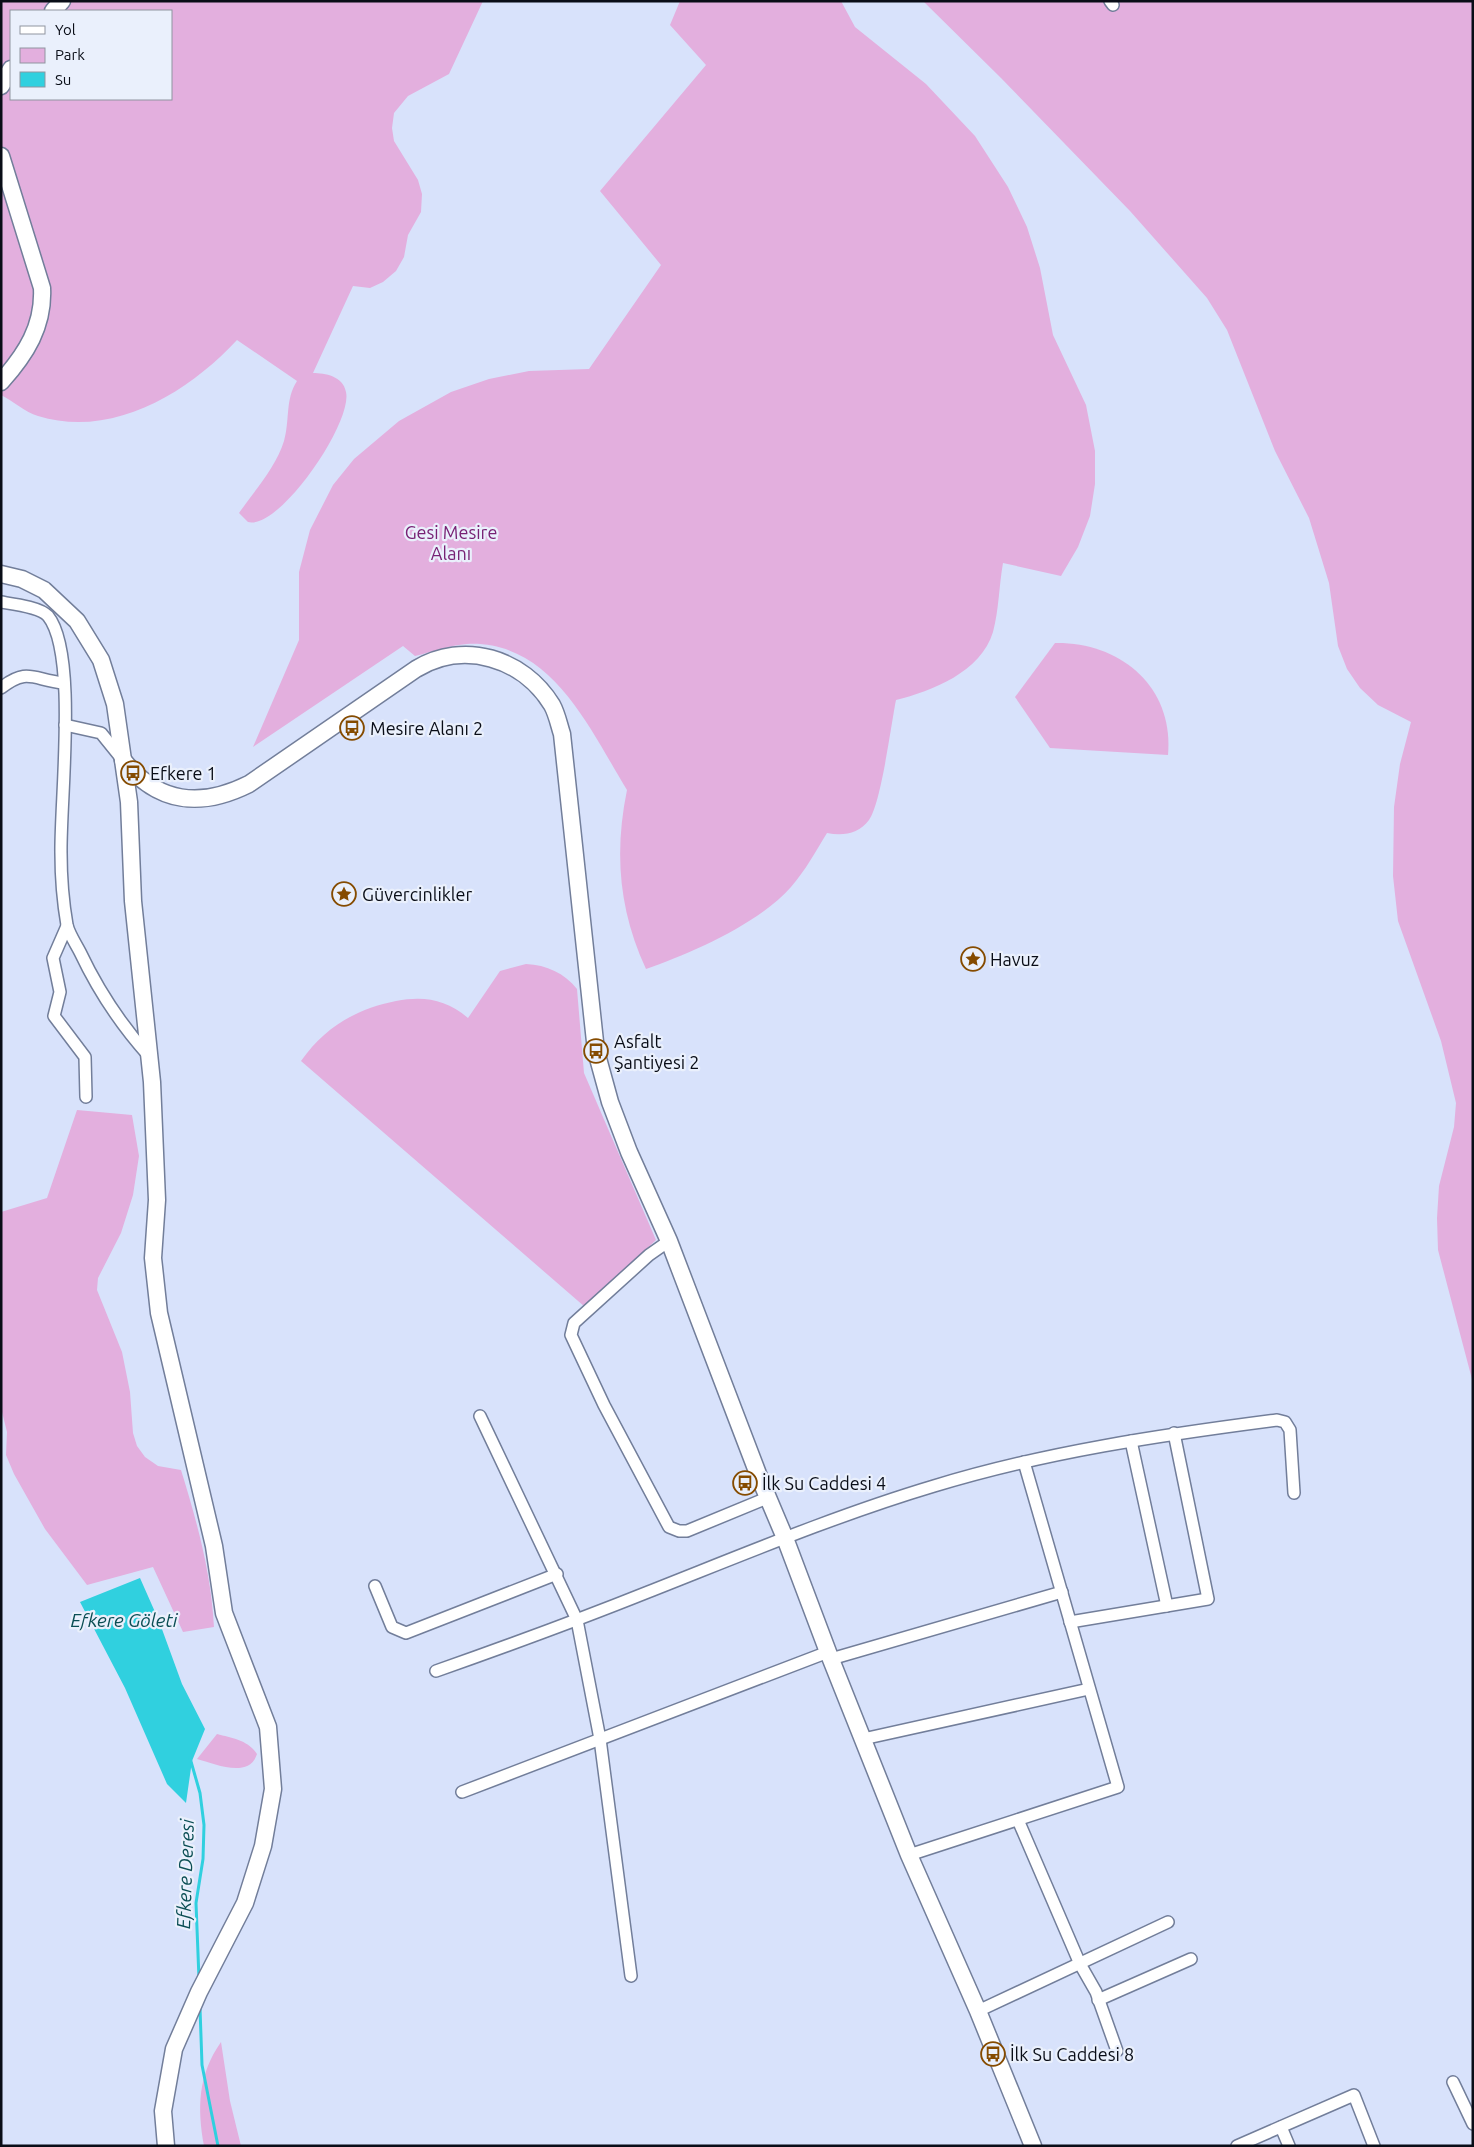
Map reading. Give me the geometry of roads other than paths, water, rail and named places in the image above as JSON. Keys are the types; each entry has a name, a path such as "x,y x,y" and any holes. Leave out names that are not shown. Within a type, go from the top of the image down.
{"street":[{"path":"1,86 10,71"},
{"path":"1,156 42,288 39,324 30,345 9,362 1,382"},
{"path":"1,574 22,579 44,590 77,621 101,660 112,695 129,802 133,901 149,1056 157,1200 154,1258 159,1313 214,1546 224,1613 268,1727 273,1788 263,1846 245,1904 199,1992 174,2049 164,2111 166,2146"},
{"path":"1,602 23,605 46,614 55,628 64,683 65,726 61,853 67,926 94,982 127,1032 149,1056"},
{"path":"65,726 101,733 133,773 154,789 180,798 204,799 228,794 249,784 424,664 449,656 480,655 500,660 519,670 535,683 552,707 562,734 596,1051 610,1102 626,1144 669,1241 767,1498 786,1538 829,1656 909,1855 978,2011 1033,2146"},
{"path":"1,688 18,676 27,675 64,683"},
{"path":"67,926 53,958 60,992 54,1016 85,1057 86,1097"},
{"path":"669,1241 649,1255 574,1323 571,1335 604,1406 669,1527 679,1532 686,1531 767,1498"},
{"path":"480,1416 557,1574 577,1620 600,1738 631,1976"},
{"path":"436,1671 577,1620 786,1538 933,1486 1024,1462 1131,1441 1277,1420 1285,1422 1290,1430 1294,1493"},
{"path":"1070,1622 1208,1600 1174,1434"},
{"path":"1131,1441 1167,1606"},
{"path":"909,1855 1118,1788 1024,1462"},
{"path":"376,1586 392,1627 406,1633 557,1574"},
{"path":"462,1792 600,1738 829,1656 1062,1592"},
{"path":"863,1739 1089,1689"},
{"path":"1018,1820 1080,1964 1098,2000 1117,2051"},
{"path":"978,2011 1168,1922"},
{"path":"1098,2000 1191,1959"},
{"path":"1453,2082 1473,2124"},
{"path":"1237,2146 1354,2095 1374,2146"},
{"path":"1281,2127 1289,2146"}],"water":[{"name":"Efkere Göleti","path":"140,1578 159,1621 182,1684 205,1729 192,1761 186,1803 167,1784 125,1688 80,1602"}],"waterway":[{"name":"Efkere Deresi","path":"190,1758 200,1793 204,1825 203,1859 196,1903 199,1979"},
{"name":"Efkere Deresi","path":"200,2008 202,2065 218,2146"}],"place":[{"name":"Mesire Alanı 2","path":"352,728"},
{"name":"Efkere 1","path":"133,773"},
{"name":"Güvercinlikler","path":"344,894"},
{"name":"Havuz","path":"973,959"},
{"name":"Asfalt Şantiyesi 2","path":"596,1051"},
{"name":"İlk Su Caddesi 4","path":"745,1483"},
{"name":"İlk Su Caddesi 8","path":"993,2054"}],"park label":[{"name":"Gesi Mesire Alanı","path":"451,542"}]}
